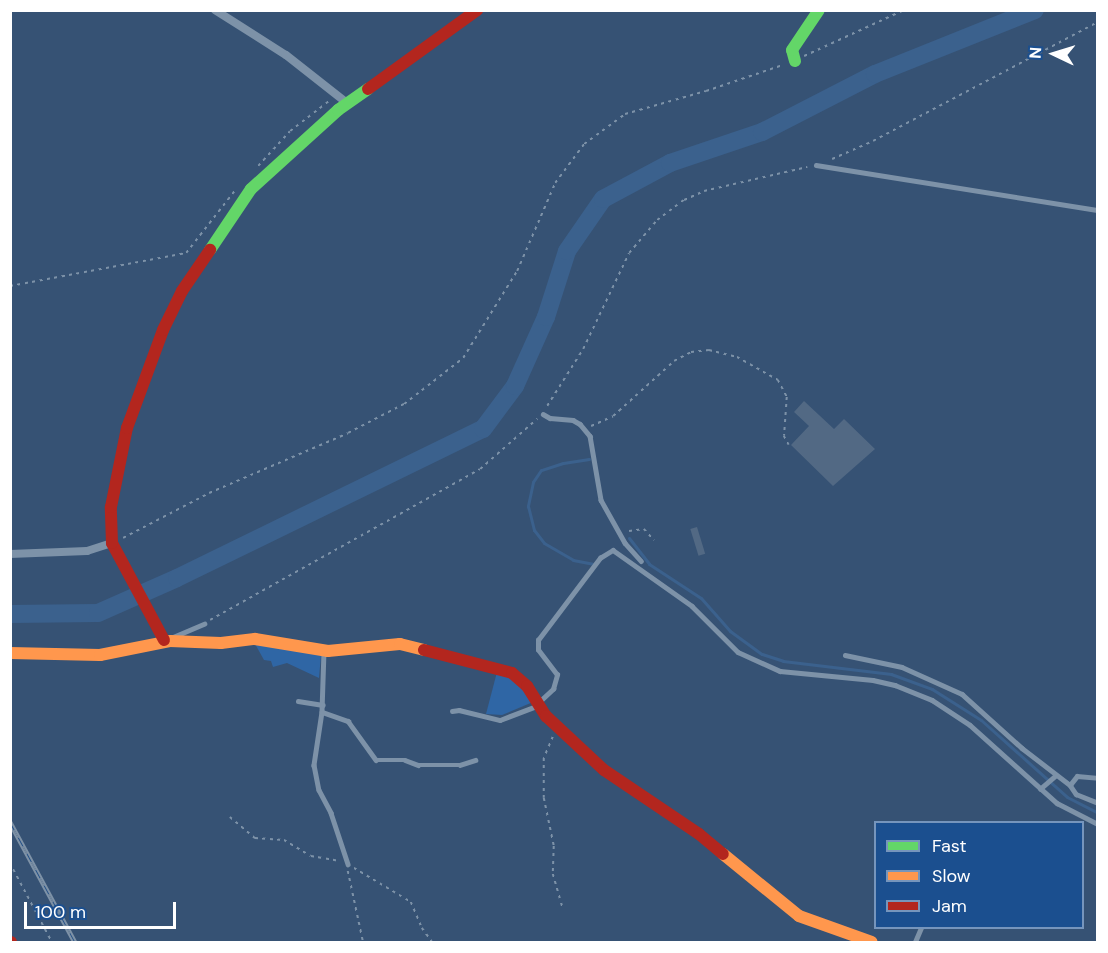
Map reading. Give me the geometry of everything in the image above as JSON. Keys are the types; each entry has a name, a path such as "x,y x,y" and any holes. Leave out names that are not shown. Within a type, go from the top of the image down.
{"street":[{"path":"215,10 286,55 342,99"},
{"path":"161,642 158,628 112,543 111,507 127,429 163,330 182,291 251,189 342,99 477,10"},
{"path":"795,61 792,50 819,10"},
{"path":"10,554 87,551 112,543"},
{"path":"10,653 100,656 161,642 230,642 255,639 324,651 396,644 450,655 512,673 526,686 560,730 618,781 699,834 805,920 873,942"}],"lane":[{"path":"816,165 1098,210"},
{"path":"543,414 550,418 573,420 585,429 592,445 602,500 622,536 641,561"},
{"path":"452,711 459,710 500,720 539,704 553,689 557,675 538,650 538,640 600,558 614,550 692,606 738,652 780,671 873,680 896,685 932,700 970,725 1040,789 1068,810 1098,824"},
{"path":"161,642 204,624"},
{"path":"324,651 323,705 316,740 316,778 348,864"},
{"path":"845,655 888,663 949,686 975,704 1022,748 1070,785 1076,794 1098,803"},
{"path":"298,701 323,705"},
{"path":"322,712 348,722 376,760 405,760 411,765 425,766 460,765 475,760"},
{"path":"1040,789 1056,775"},
{"path":"1070,785 1077,776 1098,778"}],"path":[{"path":"112,543 209,493 348,433 404,404 462,358 517,271 555,183 585,144 625,114 718,88 795,61 904,10"},
{"path":"204,624 480,469 543,414 578,358 629,253 657,220 684,200 705,191 816,165 873,141 1098,22"},
{"path":"258,166 290,131 342,99"},
{"path":"10,286 186,253 242,184"},
{"path":"585,429 613,416 674,361 691,352 709,350 737,357 777,380 788,397 784,436 789,445"},
{"path":"622,536 633,529 644,529 654,540"},
{"path":"560,730 547,747 543,771 546,807 554,846 553,874 563,910"},
{"path":"230,817 255,838 284,840 305,854 348,864 411,902 422,928 432,942"},
{"path":"10,863 52,942"},
{"path":"348,864 363,941"}],"shaded area":[{"path":"254,642 321,655 319,678 287,663 273,667 271,661 264,660"},
{"path":"497,672 518,682 533,702 502,715 486,714"}],"building":[{"path":"804,401 834,429 844,419 875,449 833,486 791,445 809,426 794,412"},
{"path":"697,527 705,554 698,556 690,529"}],"waterway":[{"path":"10,614 98,613 177,578 483,429 515,386 546,317 567,251 603,199 670,163 762,132 875,74 1035,10"},
{"path":"589,459 563,463 541,470 533,482 528,506 534,530 544,543 573,560 593,564"},
{"path":"629,538 649,564 701,598 730,631 762,654 783,661 891,674 932,689 981,720 1067,797 1098,813"}],"railway":[{"path":"10,822 75,942"}],"traffic: fast":[{"path":"795,61 792,50 819,10"},
{"path":"210,250 251,189 338,110 368,89"}],"traffic: slow":[{"path":"10,653 100,655 170,641 221,643 255,639 328,651 400,644 424,650"},
{"path":"723,854 799,916 872,942"}],"traffic: jam":[{"path":"368,89 477,10"},
{"path":"164,640 112,543 111,507 127,428 163,330 182,291 210,250"},
{"path":"424,650 512,673 527,686 546,716 604,770 699,834 723,854"}]}
